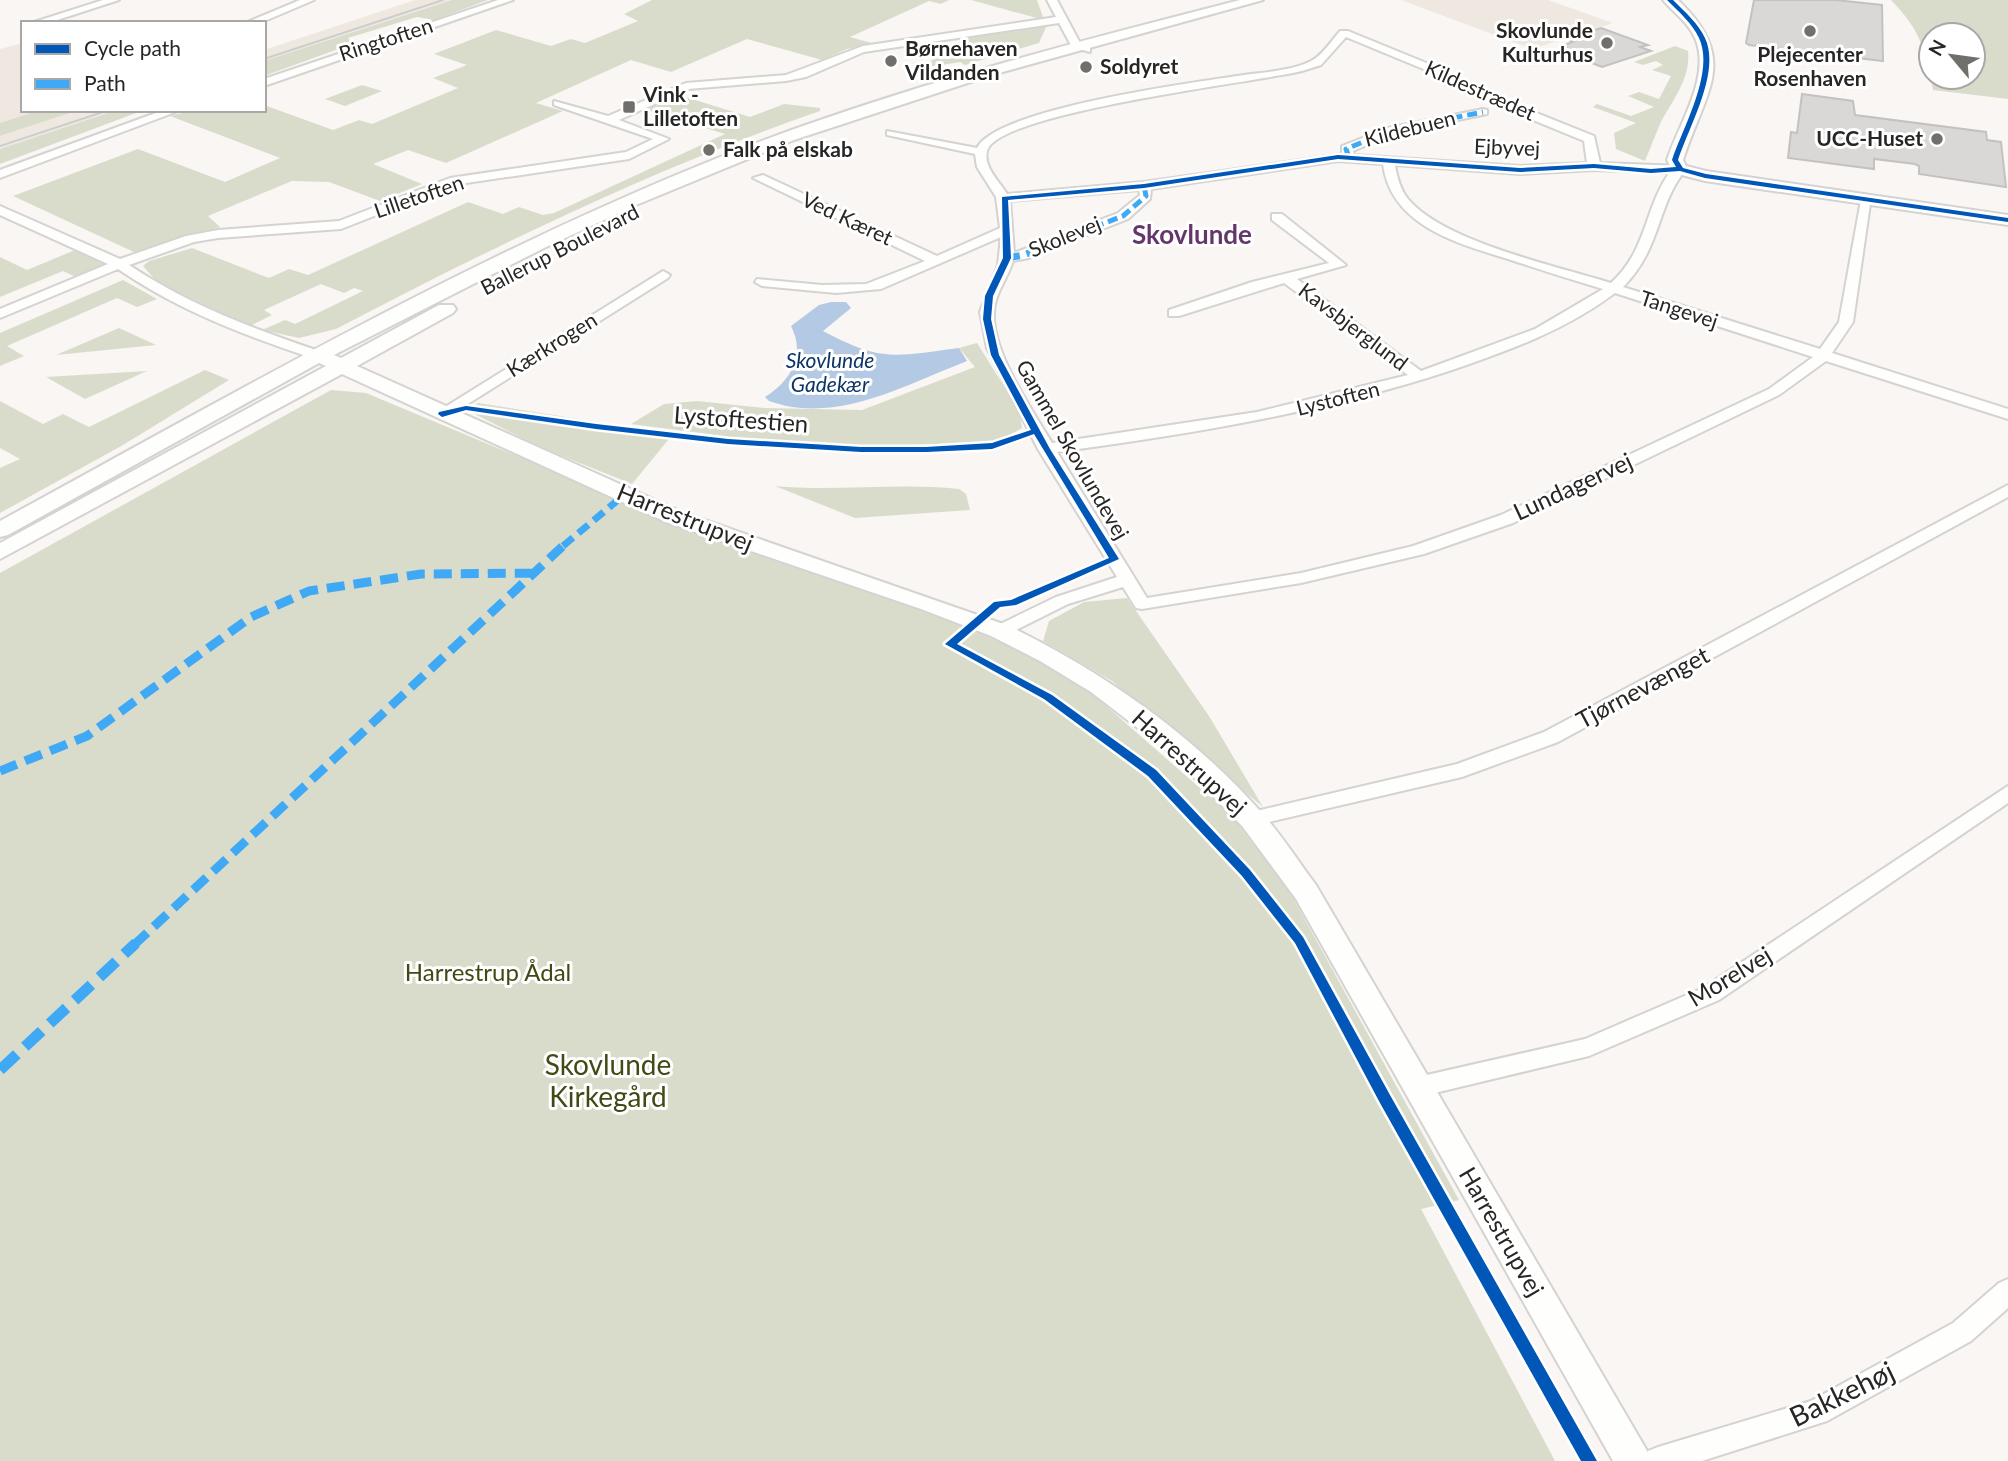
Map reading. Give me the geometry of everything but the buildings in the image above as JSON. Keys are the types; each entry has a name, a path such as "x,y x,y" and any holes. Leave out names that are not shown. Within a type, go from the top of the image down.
{"street":[{"path":"43,21 114,0"},
{"path":"255,21 309,0"},
{"name":"Ringtoften","path":"266,82 365,46 508,0"},
{"path":"1052,0 1081,48"},
{"name":"Ballerup Boulevard","path":"0,530 323,364 579,226 725,161 878,105 1256,0"},
{"path":"1670,0 1693,23 1709,56 1709,75 1675,160 1680,169"},
{"path":"609,120 699,83 786,78 802,75 863,49 1064,19"},
{"name":"Kildestrædet","path":"981,152 985,142 999,131 1051,113 1298,69 1317,63 1345,33 1437,71 1445,80 1590,139 1594,166"},
{"name":"Lilletoften","path":"0,314 119,264 211,235 341,225 450,182 629,155 663,139 558,103"},
{"path":"0,174 170,112"},
{"name":"Kildebuen","path":"1349,156 1346,149 1371,136 1483,112"},
{"path":"891,133 981,152 984,171 1004,198"},
{"name":"Ejbyvej","path":"1004,198 1144,186 1317,158 1349,156 1520,170 1594,166 1651,171 1680,169 1705,177 2008,220"},
{"name":"Tangevej","path":"1388,159 1389,179 1397,195 1434,226 1496,252 2008,414"},
{"name":"Lystoften","path":"1046,449 1215,426 1325,404 1420,377 1554,326 1612,289 1640,259 1669,178 1680,169"},
{"name":"Ved Kæret","path":"759,178 935,260"},
{"name":"Skolevej","path":"1007,258 1123,216 1146,196 1144,186"},
{"name":"Gammel Skovlundevej","path":"1004,198 1007,258 989,296 987,319 995,355 1046,449 1142,604"},
{"name":"Lundagervej","path":"1142,604 1301,578 1405,553 1507,519 1774,392 1823,356 1846,322 1867,200"},
{"path":"0,209 119,264 163,294 248,332 269,348 323,364"},
{"name":"Kavsbjerglund","path":"1174,313 1286,278 1339,265 1277,217"},
{"name":"Ved Kæret","path":"762,282 841,291 881,285 1006,230"},
{"name":"Kærkrogen","path":"442,414 663,275"},
{"name":"Kavsbjerglund","path":"1286,278 1420,377"},
{"name":"Ballerup Boulevard","path":"0,552 323,364"},
{"name":"Harrestrupvej","path":"323,364 674,517 1000,631 1049,655 1100,686 1179,747 1252,819 1306,892 1634,1461"},
{"name":"Tjørnevænget","path":"1252,819 1462,769 1551,737 2008,490"},
{"path":"1000,631 1042,607 1075,594 1128,580"},
{"name":"Morelvej","path":"1418,1087 1589,1046 1711,994 2008,793"},
{"name":"Bakkehøj","path":"1658,1461 1817,1412 1962,1332 2008,1291"}],"shaded area":[{"path":"415,0 452,0 266,60 266,49"},
{"path":"1401,0 1548,0 1613,23 1532,49"},
{"path":"21,44 21,112 62,112 0,132 0,49"},
{"path":"73,112 111,112 0,149 0,136"}],"green space":[{"path":"452,0 488,0 434,20 417,17 348,38 352,44 266,75 266,60"},
{"path":"652,0 949,0 941,4 929,1 850,37 875,44 847,49 822,60 747,39 671,72 631,60 536,103 563,111 446,163 408,150 373,164 422,184 380,201 329,182 292,181 208,216 220,227 136,253 13,196 138,149 225,182 280,158 170,116 186,112 266,112 266,106 333,130 359,120 372,124 458,88 433,78 467,65 434,54 496,30 551,46 571,39 585,43 638,21 624,14"},
{"path":"971,0 1037,0 1044,20"},
{"path":"1891,0 2008,0 2008,99 1941,91 1987,91 1987,21 1917,21 1917,35"},
{"path":"1047,25 1039,43 965,65 960,62 915,69 967,42 962,37"},
{"path":"1675,46 1688,51 1687,71 1645,161 1616,149 1614,133 1636,123 1593,107 1597,104 1631,116 1654,107 1628,96 1639,92 1659,99 1671,76 1652,70 1663,65 1656,61 1643,65 1634,62"},
{"path":"362,85 382,91 345,106 325,99"},
{"path":"679,95 750,117 784,104 820,108 820,111 634,184 454,268 336,329 299,338 262,330 285,320 295,324 363,291 354,288 344,293 321,284 264,310 272,315 250,326 157,282 143,266 149,261 192,248 269,278 289,269 308,275 468,202 503,214 519,207 543,215 554,213 725,134 646,110"},
{"path":"34,112 73,112 0,136 0,123"},
{"path":"111,112 139,112 0,164 0,149"},
{"path":"75,250 106,265 76,277 63,271 0,297 0,257 27,270"},
{"path":"123,280 157,299 137,307 117,298 7,346 24,356 0,366 0,333"},
{"path":"119,328 156,345 56,355"},
{"path":"977,343 1019,410 1022,428 997,442 882,446 762,441 631,424 664,404 697,401 764,408 862,410 975,367 959,348"},
{"path":"205,370 229,380 123,445 0,513 0,468 20,459 0,448 0,401 43,424 63,414 89,427"},
{"path":"147,371 85,399 46,377"},
{"name":"Harrestrup Ådal","path":"331,390 366,393 730,545 957,623 1034,657 1089,691 1232,816 1292,896 1459,1200 1421,1209 1555,1461 0,1461 0,573"},
{"path":"478,403 673,434 632,484 537,446 469,411"},
{"path":"775,486 913,486 959,489 966,494 970,510 855,518"},
{"path":"1127,598 1209,716 1263,807 1112,681 1043,641 1049,621 1084,602"}],"water":[{"name":"Skovlunde Gadekær","path":"846,302 851,308 823,331 843,341 876,353 904,355 959,348 967,361 895,391 845,405 794,407 769,401 765,397 789,375 796,357 797,347 791,326 819,305"}],"tram line":[{"path":"266,58 443,0"},
{"path":"0,146 103,112"}],"marked path":[{"path":"1349,157 1346,149 1392,130 1483,112"},
{"path":"1007,258 1024,255 1123,216 1146,196 1144,186"},
{"path":"0,1070 594,517 624,495"},
{"path":"0,771 87,736 251,617 309,591 421,574 533,573"}],"cycle path":[{"path":"1670,0 1691,21 1703,40 1707,58 1700,95 1675,160 1680,169"},
{"path":"1589,1461 1385,1099 1299,940 1246,873 1152,773 1048,697 950,644 997,604 1013,603 1114,559 1046,449 995,355 987,319 989,296 1007,258 1004,198 1144,186 1338,157 1520,170 1594,166 1651,171 1680,169 1705,176 2008,220"},
{"name":"Lystoftestien","path":"442,414 466,408 662,435 861,450 992,446 1037,431"}],"place":[{"name":"Plejecenter Rosenhaven","path":"1810,31"},
{"name":"Skovlunde Kulturhus","path":"1607,43"},
{"name":"Børnehaven Vildanden","path":"891,61"},
{"name":"Soldyret","path":"1086,67"},
{"name":"Vink - Lilletoften","path":"629,107"},
{"name":"UCC-Huset","path":"1937,139"},
{"name":"Falk på elskab","path":"709,150"}],"district":[{"name":"Skovlunde","path":"1192,235"}],"park label":[{"name":"Skovlunde Kirkegård","path":"608,1081"}]}
